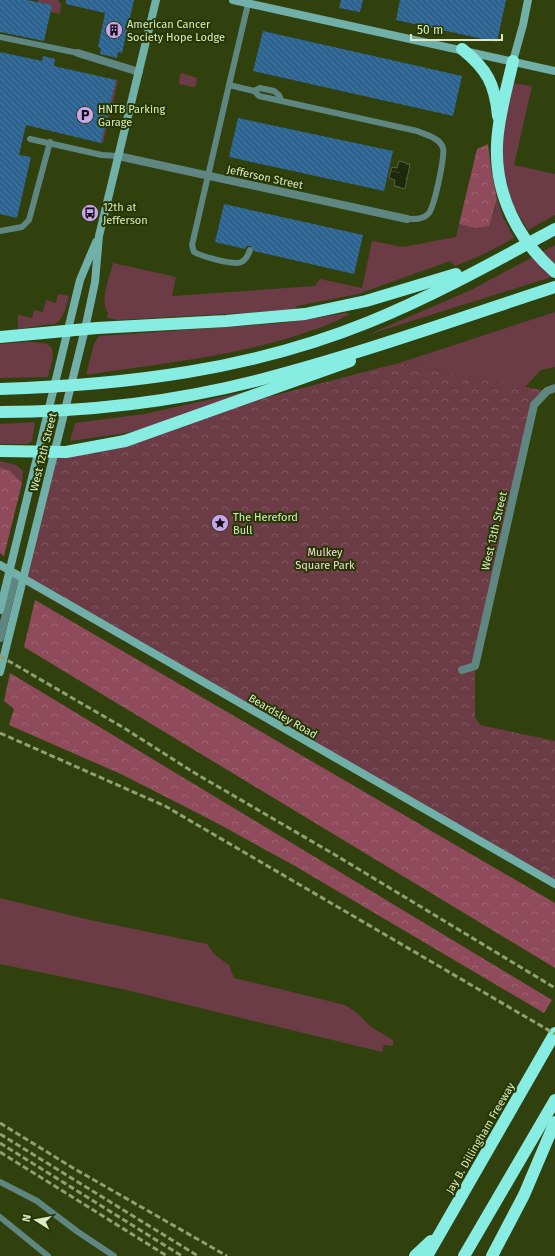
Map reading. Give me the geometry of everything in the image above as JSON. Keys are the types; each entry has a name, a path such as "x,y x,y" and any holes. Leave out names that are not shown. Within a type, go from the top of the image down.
{"highway":[{"path":"462,49 477,62 492,84 498,118 498,167 504,196 512,217 523,237 534,252 555,272"},
{"path":"497,143 513,61"},
{"path":"0,389 130,381 194,372 251,359 317,340 368,322 401,308 490,264 555,229"},
{"path":"0,337 67,330 226,321 305,314 373,299 490,264"},
{"path":"0,412 57,411 126,404 234,386 320,364 555,288"},
{"path":"0,450 54,453 92,448 143,436 330,369 451,321"},
{"name":"Jay B. Dillingham Freeway","path":"427,1256 555,1033"},
{"path":"464,1256 555,1100"},
{"path":"492,1256 524,1195 555,1122"},
{"path":"415,1256 441,1232"}],"main road":[{"name":"West 12th Street","path":"0,672 95,282 99,236 156,0"},
{"path":"233,0 462,49 555,71"},
{"path":"513,61 524,24 528,0"},
{"name":"West 12th Street","path":"0,610 80,280 99,236"},
{"name":"Beardsley Road","path":"0,566 184,673 555,884"}],"street":[{"path":"78,53 139,72"},
{"name":"Jefferson Street","path":"118,156 407,219"},
{"name":"West 13th Street","path":"462,670 475,666 534,405 546,391 555,388"},
{"path":"0,638 16,574"}],"lane":[{"path":"248,4 192,245 194,252 201,256 238,263 245,260 250,250"},
{"path":"0,37 78,53"},
{"path":"229,85 254,91 259,96 417,131 439,141 442,148 442,158 433,205 428,214 419,219 407,219"},
{"path":"30,139 50,142 102,155 118,156"},
{"path":"0,231 22,227 29,220 50,142"},
{"path":"0,1182 37,1201 78,1232 114,1256"},
{"path":"0,1216 48,1256"}],"green space":[{"path":"38,0 59,0 58,2 61,3 60,14 51,12 51,9 39,6"},
{"path":"182,73 197,78 196,86 193,87 179,84 180,75"},
{"path":"116,80 118,81 103,143 101,143"},
{"path":"513,83 532,86 514,165 555,174 555,215 528,230 509,200 501,161 503,130"},
{"path":"488,144 497,199 489,226 474,228 459,224 477,149"},
{"path":"497,199 503,217 514,238 484,254 455,266 450,261 358,294 297,306 295,310 118,320 107,318 108,313 105,296 113,263 176,277 172,296 315,286 320,279 362,288 372,241 403,247 456,237 459,224 474,228 494,213"},
{"path":"555,245 555,276 367,335 471,290"},
{"path":"58,294 69,296 64,313 57,323 53,325 51,324 18,329 18,315 32,318 34,310 43,312 46,300 56,303"},
{"path":"555,312 555,367 541,370 525,387 399,363"},
{"path":"345,313 350,314 318,328 286,339 258,346 201,358 86,375 94,344 99,336 283,323"},
{"path":"24,342 43,343 52,348 53,353 48,377 0,378 0,344"},
{"name":"Mulkey Square Park","path":"399,363 547,391 534,405 475,666 475,717 480,725 555,741 555,885 22,583 54,453"},
{"path":"249,391 157,425 126,433 70,441 75,423 144,414"},
{"path":"35,422 32,441 27,444 0,444 0,424"},
{"path":"0,461 16,465 23,471 22,483 9,470 0,468"},
{"path":"0,468 9,470 22,483 4,556 0,553"},
{"path":"35,600 555,903 555,968 24,647"},
{"path":"10,673 552,1000 544,1013 295,866 215,822 123,775 9,725 14,709 4,701"},
{"path":"0,898 90,920 207,944 215,955 229,965 234,978 345,1005 356,1012 371,1027 393,1040 393,1046 384,1045 382,1052 122,989 0,964"}],"water":[{"path":"399,161 410,164 405,189 394,186 395,180 389,178 392,167 397,168"}],"building":[{"path":"0,0 27,0 52,5 44,41 0,32"},
{"name":"American Cancer Society Hope Lodge","path":"66,0 134,0 122,53 118,52 117,58 100,54 101,48 98,47 105,13 66,4"},
{"path":"341,0 363,0 360,12 339,8"},
{"path":"400,0 506,0 497,42 396,20"},
{"path":"263,31 462,76 453,116 253,71"},
{"path":"0,52 42,61 43,56 55,59 54,66 116,80 101,143 26,125 19,155 31,157 17,218 0,214"},
{"path":"238,118 393,151 384,191 229,157"},
{"path":"224,204 363,235 354,274 254,251 251,246 247,246 245,249 215,242"}],"railway":[{"path":"0,656 124,728 193,772 337,856 555,988"},
{"path":"0,733 165,806 555,1034"},
{"path":"0,1123 73,1168 227,1256"},
{"path":"0,1134 198,1256"},
{"path":"0,1143 182,1256"},
{"path":"0,1152 167,1256"}],"place":[{"name":"American Cancer Society Hope Lodge","path":"114,30"},
{"name":"HNTB Parking Garage","path":"85,115"},
{"name":"12th at Jefferson","path":"90,213"},
{"name":"The Hereford Bull","path":"220,523"}]}
